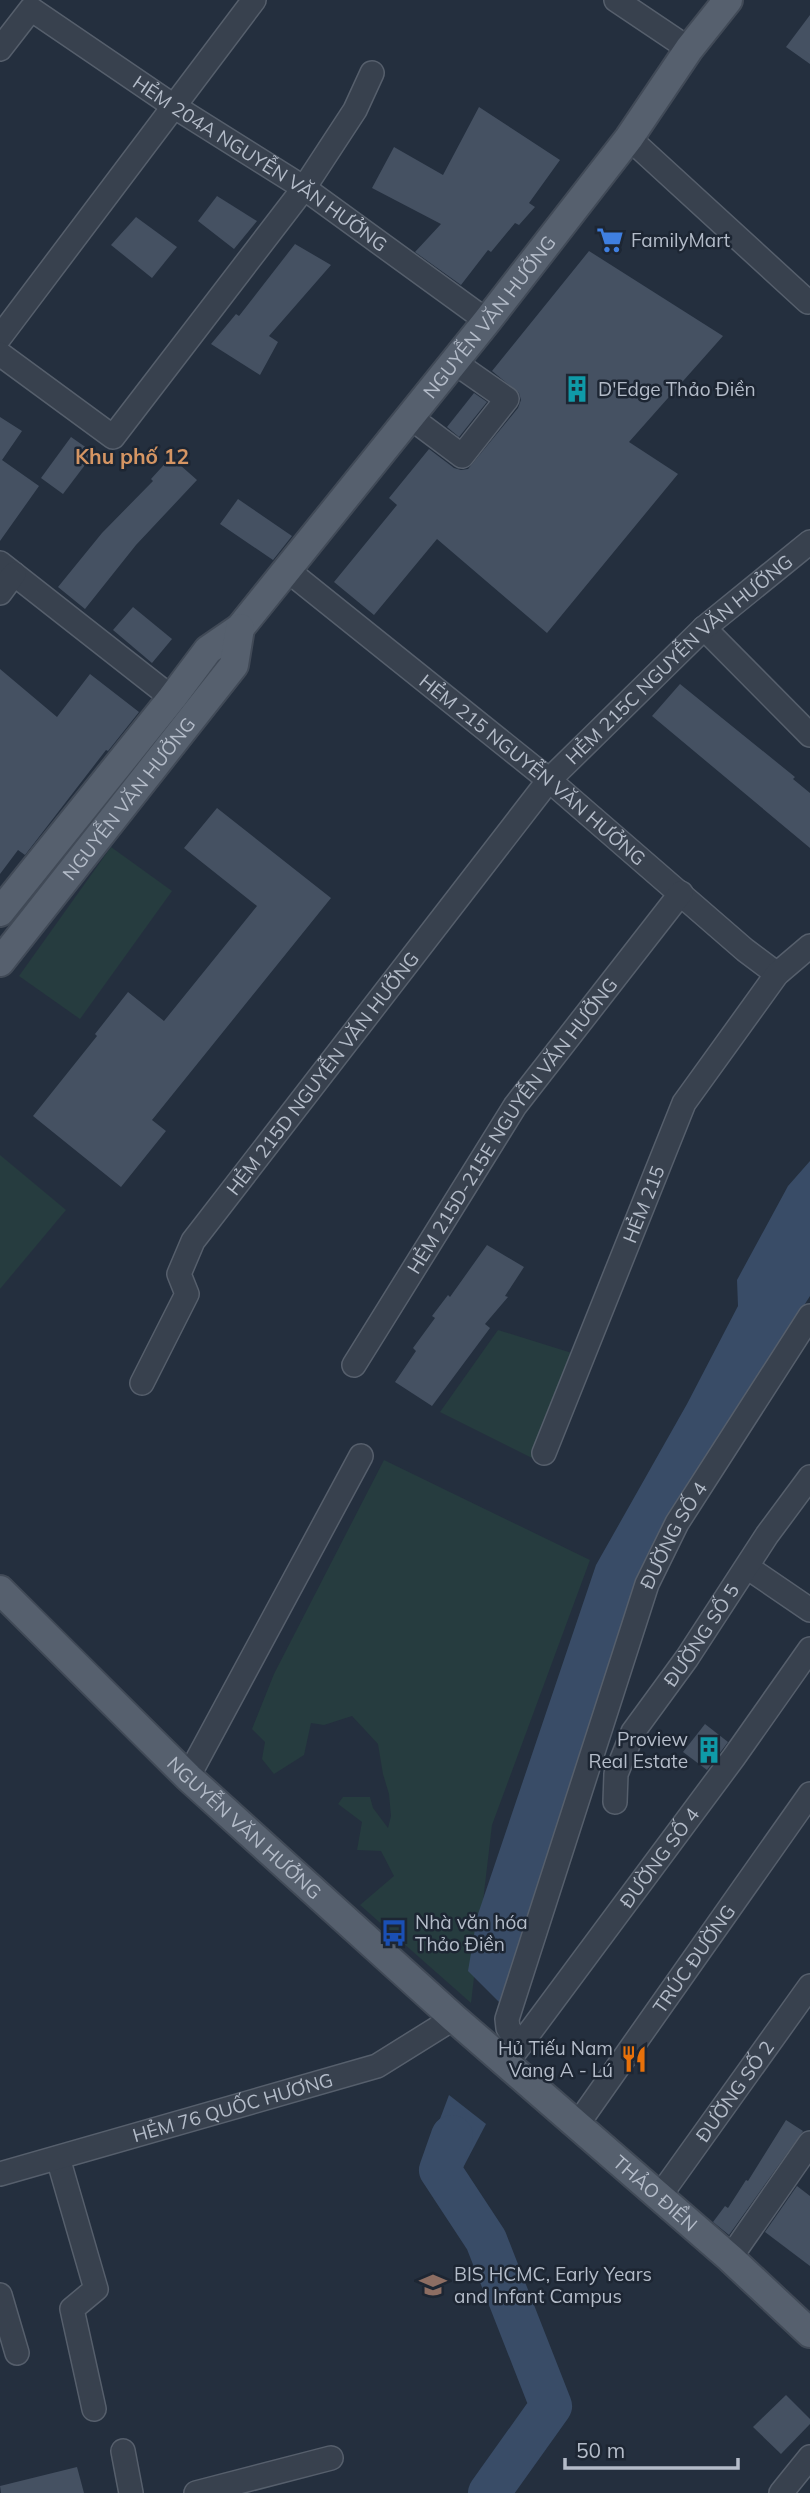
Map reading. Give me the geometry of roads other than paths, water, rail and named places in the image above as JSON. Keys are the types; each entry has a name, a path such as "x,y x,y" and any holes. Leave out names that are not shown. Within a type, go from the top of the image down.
{"main road":[{"name":"NGUYỄN VĂN HƯỞNG","path":"0,912 208,650 240,628 487,321 629,138 689,49 728,0"},
{"name":"NGUYỄN VĂN HƯỞNG","path":"0,962 234,665 240,628"},
{"name":"NGUYỄN VĂN HƯỞNG","path":"0,1590 188,1777 454,2018 508,2055"},
{"name":"THẢO ĐIỀN","path":"508,2055 576,2125 730,2258 810,2333"}],"street":[{"path":"0,337 254,0"},
{"path":"615,0 689,49"},
{"path":"0,49 28,3"},
{"name":"HẺM 204A NGUYỄN VĂN HƯỞNG","path":"28,3 175,107 304,188 487,321"},
{"path":"0,354 113,438 304,188 355,110 372,73"},
{"path":"629,138 808,302"},
{"path":"410,417 462,456 507,399 454,362"},
{"name":"HẺM 215C NGUYỄN VĂN HƯỞNG","path":"549,780 704,628 810,542"},
{"path":"0,593 7,568 172,698"},
{"name":"HẺM 215 NGUYỄN VĂN HƯỞNG","path":"286,569 549,780 745,950 777,974"},
{"path":"704,628 810,735"},
{"name":"HẺM 215D NGUYỄN VĂN HƯỞNG","path":"142,1383 187,1294 179,1273 193,1241 549,780"},
{"path":"86,805 110,823"},
{"name":"HẺM 215D-215E NGUYỄN VĂN HƯỞNG","path":"354,1365 515,1106 681,893"},
{"name":"HẺM 215","path":"544,1453 684,1103 777,974 810,946"},
{"name":"ĐƯỜNG SỐ 4","path":"508,2055 508,2019 647,1584 677,1523 810,1316"},
{"path":"188,1777 361,1455"},
{"name":"ĐƯỜNG SỐ 5","path":"615,1802 616,1774 633,1732 687,1658 810,1477"},
{"path":"747,1567 810,1610"},
{"name":"ĐƯỜNG SỐ 4","path":"508,2055 734,1757 810,1649"},
{"name":"TRÚC ĐƯỜNG","path":"576,2125 810,1794"},
{"name":"ĐƯỜNG SỐ 2","path":"659,2197 810,1986"},
{"name":"HẺM 76 QUỐC HƯƠNG","path":"0,2174 377,2066 454,2018"},
{"path":"730,2258 810,2143"},
{"path":"58,2158 96,2289 72,2309 94,2409"},
{"path":"0,2295 17,2353"},
{"path":"123,2451 131,2493"},
{"path":"196,2493 331,2458"},
{"path":"781,2493 810,2458"}],"water":[{"path":"810,1161 810,1296 669,1517 640,1571 641,1588 505,1998 499,2002 468,1971 477,1917 596,1565 687,1404 738,1306 737,1280 788,1186"},
{"path":"449,2095 486,2124 446,2200 420,2172"}],"waterway":[{"path":"452,2136 440,2170 486,2240 551,2406 489,2493"}],"place":[{"name":"FamilyMart","path":"610,240"},
{"name":"D'Edge Thảo Điền","path":"577,389"},
{"name":"Proview Real Estate","path":"709,1750"},
{"name":"Nhà văn hóa Thảo Điền","path":"394,1933"},
{"name":"Hủ Tiếu Nam Vang A - Lú","path":"634,2059"},
{"name":"BIS HCMC, Early Years and Infant Campus","path":"433,2285"}],"district":[{"name":"Khu phố 12","path":"132,457"}]}
